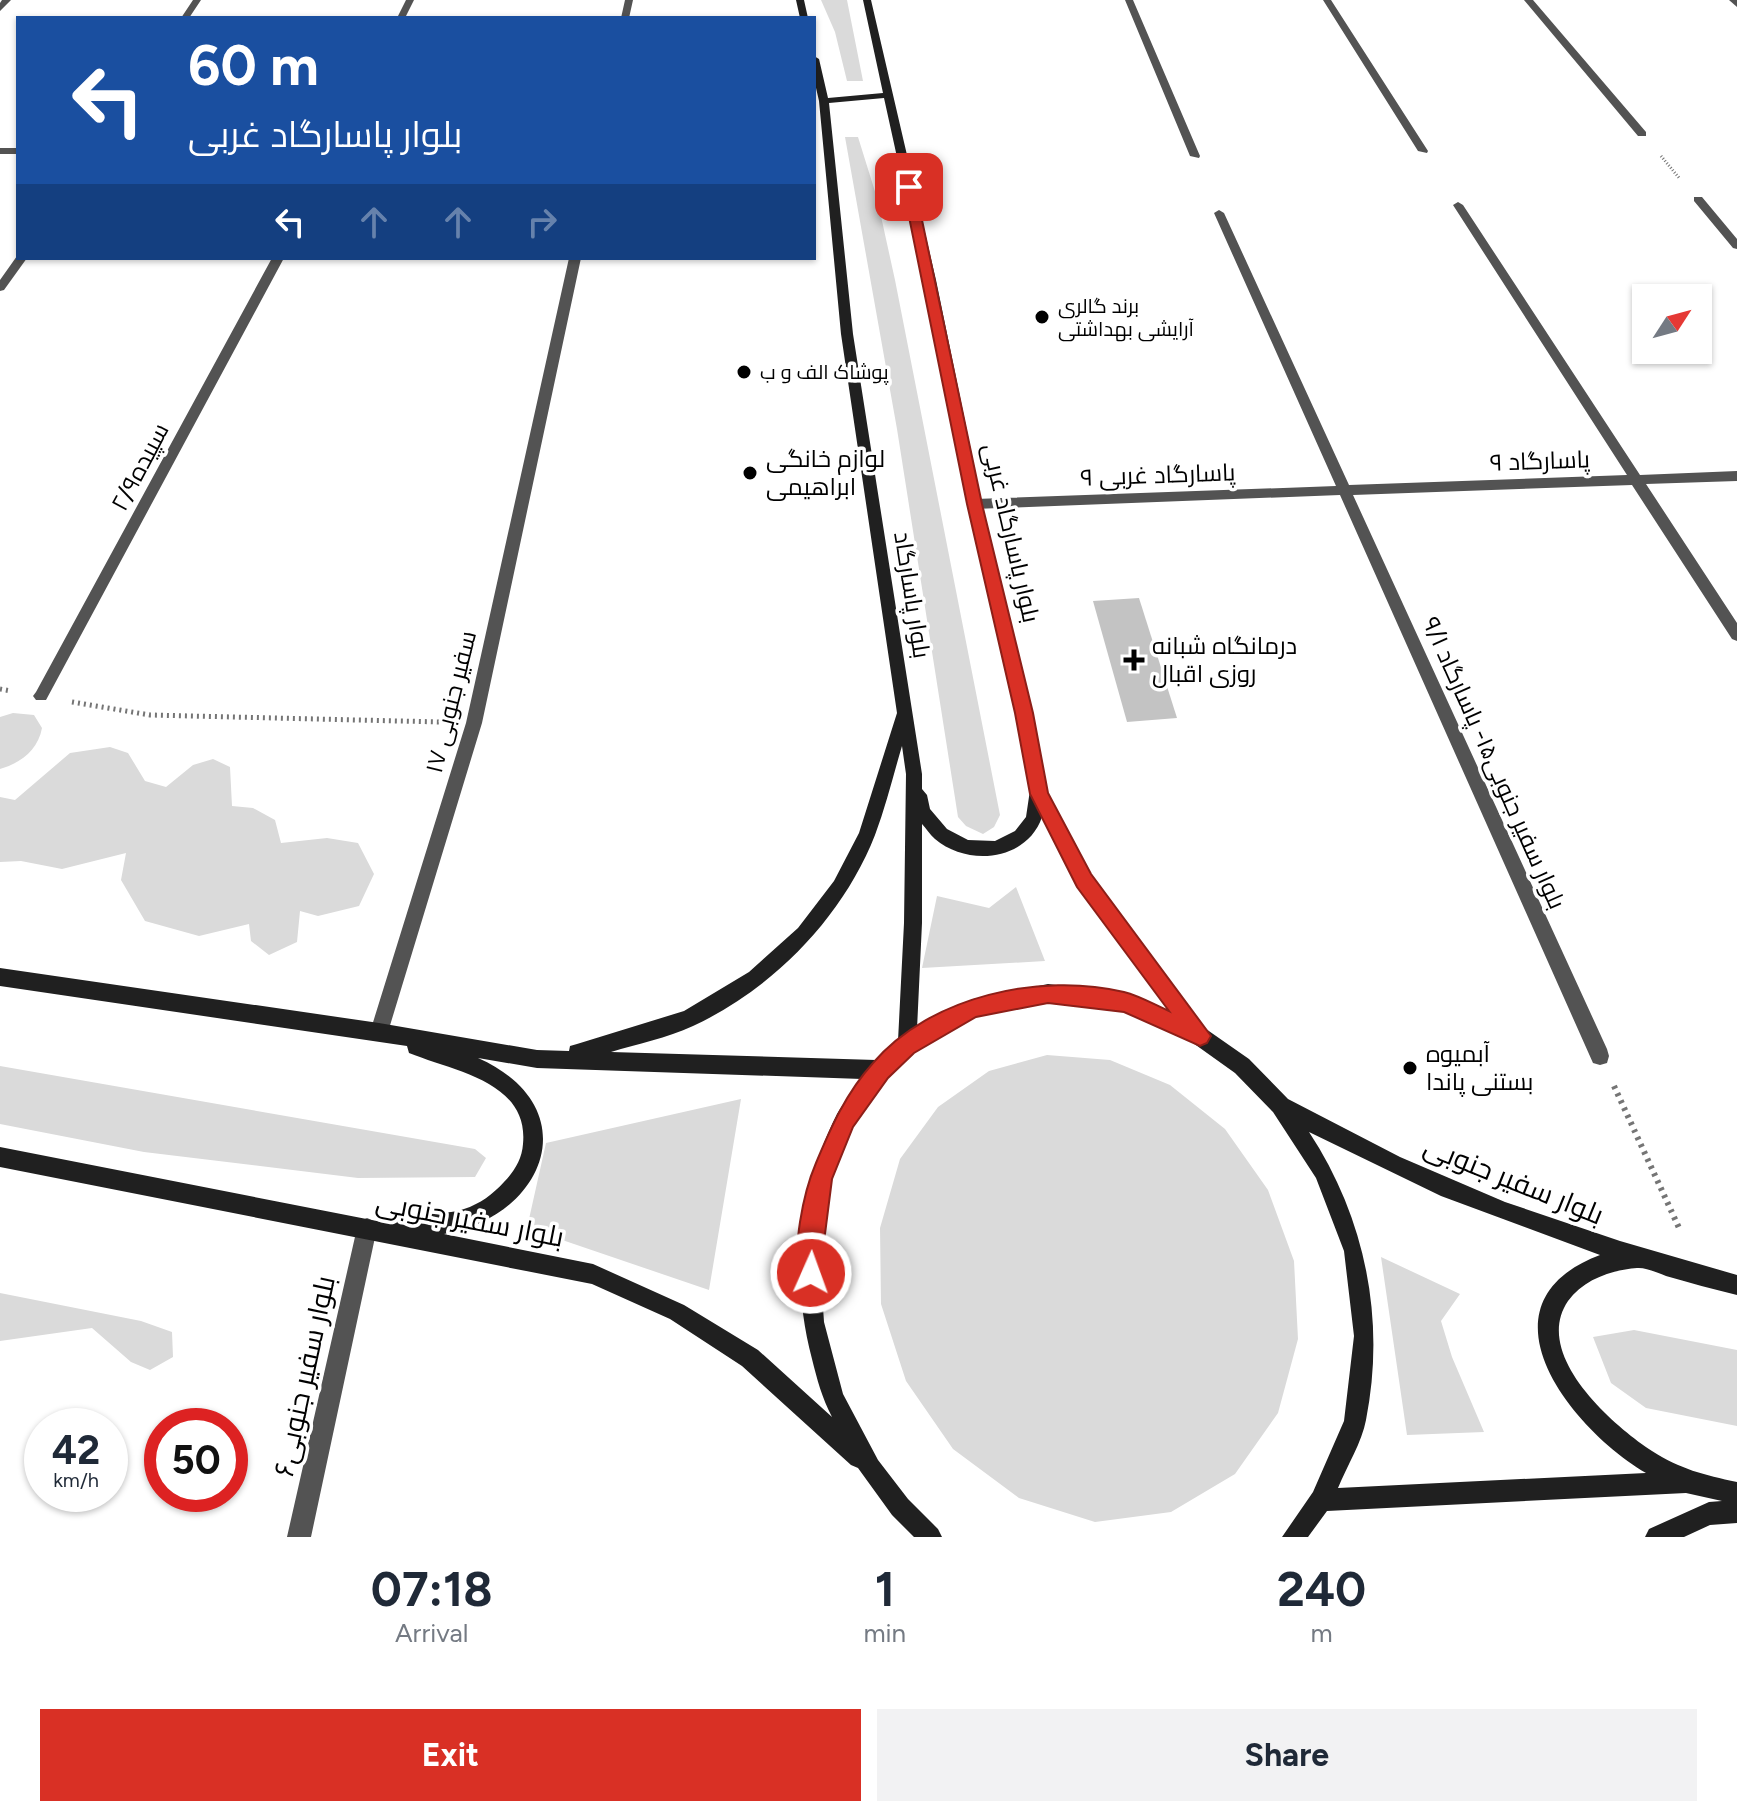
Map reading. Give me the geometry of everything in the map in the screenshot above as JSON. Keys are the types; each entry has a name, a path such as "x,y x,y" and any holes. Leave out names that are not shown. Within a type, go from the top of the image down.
{"main road":[{"name":"بلوار پاسارگاد غربی","path":"867,0 1039,794 1084,881 1200,1036"},
{"name":"بلوار پاسارگاد","path":"816,67 824,101 847,334 914,774 913,923 907,1045"},
{"path":"824,101 888,95"},
{"path":"564,1058 688,1019 755,978 804,934 840,887 867,834 905,711"},
{"path":"914,774 922,812 941,834 966,847 997,849 1021,836 1034,819 1038,784"},
{"path":"0,977 379,1032 537,1059 880,1070"},
{"path":"930,1537 900,1507 870,1468 833,1397 813,1322 809,1248 821,1179 845,1119 880,1070 907,1045 973,1008 1048,993 1125,1002 1200,1036 1242,1066 1280,1105 1324,1172 1354,1251 1365,1336 1355,1422 1321,1500 1294,1536"},
{"path":"367,1228 432,1226 468,1218 494,1206 518,1184 534,1151 533,1121 520,1097 501,1080 379,1032"},
{"name":"بلوار سفیر جنوبی","path":"1280,1105 1344,1142 1531,1224 1737,1285"},
{"name":"بلوار سفیر جنوبی","path":"0,1157 593,1274 677,1312 750,1358 870,1468"},
{"path":"1645,1260 1609,1261 1582,1273 1560,1293 1549,1313 1547,1342 1565,1381 1595,1420 1637,1455 1686,1482"},
{"path":"1321,1500 1686,1482 1737,1493"},
{"path":"1657,1537 1709,1514 1737,1511"}],"street":[{"path":"0,8 7,0"},
{"path":"1129,0 1195,156"},
{"path":"1327,0 1423,151"},
{"path":"1528,0 1642,134"},
{"path":"1698,199 1737,246"},
{"path":"1458,205 1737,635"},
{"name":"بلوار سفیر جنوبی۱۵- پاسارگاد ۹/۱","path":"1219,213 1600,1056"},
{"path":"0,288 20,260"},
{"name":"سپیده۲/۹","path":"41,696 277,260"},
{"name":"سفیر جنوبی ۱۷","path":"379,1032 474,723 575,260"},
{"name":"پاسارگاد ۹","path":"1344,490 1737,476"},
{"name":"پاسارگاد غربی ۹","path":"975,504 1344,490"},
{"name":"بلوار سفیر جنوبی۶","path":"299,1537 367,1228"}],"path":[{"path":"1642,134 1698,199"},
{"path":"0,689 150,715 474,723"},
{"path":"1600,1056 1701,1275"}],"shaded area":[{"path":"821,0 847,0 863,81 847,81 835,32"},
{"path":"845,137 858,137 877,198 895,280 1000,815 994,827 983,834 966,826 958,817 897,429"},
{"path":"13,713 34,715 42,728 37,743 27,754 0,769 0,717"},
{"path":"110,747 128,753 145,781 166,787 193,765 213,759 230,767 232,806 253,808 275,820 281,843 327,838 358,843 374,874 359,906 318,916 300,911 297,942 269,955 251,941 249,924 199,936 145,921 121,880 126,853 62,869 21,861 0,862 0,797 15,800 70,753"},
{"path":"1016,887 1045,961 922,968 937,896 989,908"},
{"path":"1047,1055 1110,1060 1170,1085 1225,1129 1268,1190 1294,1261 1298,1339 1278,1413 1235,1474 1171,1512 1095,1522 1019,1498 953,1449 906,1381 881,1304 880,1228 900,1159 938,1107 989,1071"},
{"path":"0,1066 475,1149 486,1158 475,1177 358,1178 144,1152 0,1124"},
{"path":"741,1099 709,1290 527,1228 546,1143"},
{"path":"1381,1257 1460,1294 1441,1321 1452,1357 1484,1432 1407,1435"},
{"path":"0,1293 141,1321 172,1332 173,1357 150,1370 131,1362 92,1328 0,1341"},
{"path":"1634,1330 1737,1350 1737,1426 1646,1408 1611,1383 1593,1337"}],"building":[{"name":"درمانگاه شبانه روزی اقبال","path":"1139,598 1177,718 1127,722 1093,601"}],"place":[{"name":"برند گالری آرایشی بهداشتی","path":"1042,317"},
{"name":"پوشاک الف و ب","path":"744,372"},
{"name":"لوازم خانگی ابراهیمی","path":"750,473"},
{"name":"درمانگاه شبانه روزی اقبال","path":"1134,660"},
{"name":"آبمیوه بستنی پاندا","path":"1410,1068"}],"route":[{"path":"811,1273 809,1248 821,1179 845,1119 880,1070 907,1045 973,1008 1048,993 1125,1002 1200,1036 1084,881 1039,794 909,187"}]}
